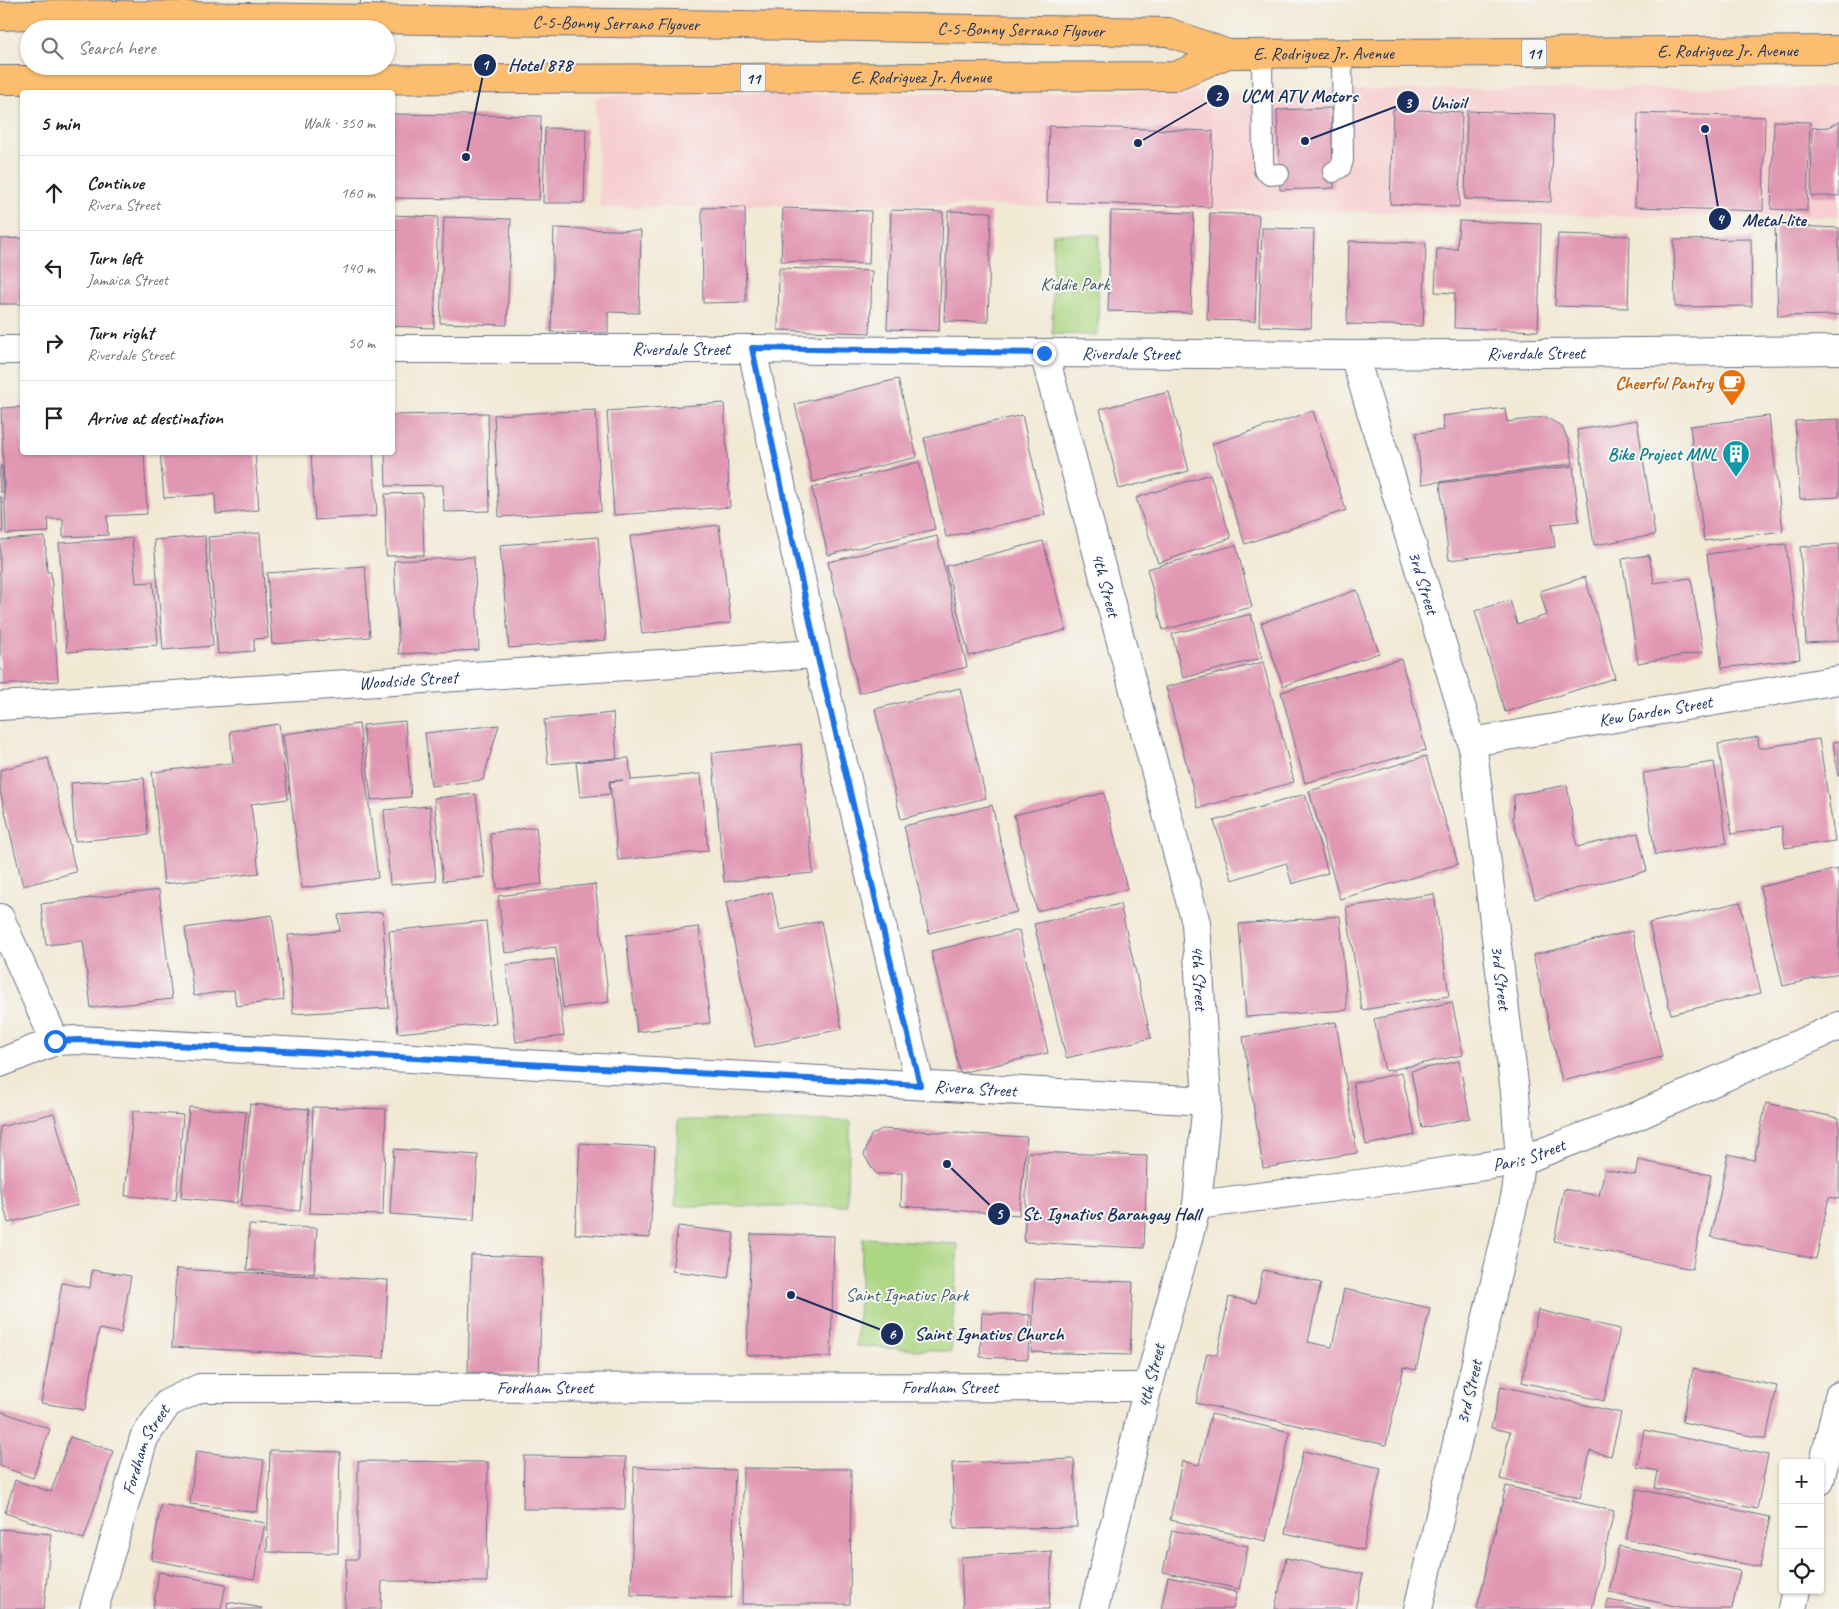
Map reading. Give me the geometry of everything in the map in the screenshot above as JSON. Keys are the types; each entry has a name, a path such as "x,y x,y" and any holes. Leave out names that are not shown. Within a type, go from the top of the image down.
{"main road":[{"path":"270,0 271,20"},
{"name":"C-5-Bonny Serrano Flyover","path":"0,16 69,14 1168,32 1228,54"},
{"name":"E. Rodriguez Jr. Avenue","path":"395,73 1174,76 1228,54 1839,50"},
{"name":"E. Rodriguez Jr. Avenue","path":"0,80 195,75"}],"street":[{"name":"Riverdale Street","path":"395,349 752,348 1044,353 1354,355 1839,350"},
{"path":"752,348 817,654 920,1085"},
{"path":"0,350 20,350"},
{"name":"4th Street","path":"1044,353 1196,923 1206,1101 1196,1205 1148,1387 1094,1609"},
{"name":"3rd Street","path":"1354,355 1472,742 1515,1092 1520,1161 1516,1193 1418,1609"},
{"name":"Woodside Street","path":"0,706 817,654"},
{"name":"Kew Garden Street","path":"1472,742 1839,680"},
{"path":"0,918 55,1041"},
{"name":"Paris Street","path":"1196,1205 1366,1184 1520,1161 1637,1116 1839,1026"},
{"name":"Rivera Street","path":"0,1063 55,1041 89,1040 1206,1101"},
{"name":"Fordham Street","path":"94,1609 144,1438 168,1403 200,1388 1148,1387"},
{"path":"1824,1463 1839,1396"},
{"path":"1792,1609 1795,1594"}],"lane":[{"path":"370,0 370,20"},
{"path":"1262,54 1264,170 1270,175 1279,174"},
{"path":"1333,172 1341,167 1343,160 1342,54"}],"shaded area":[{"path":"1839,87 1839,216 1631,216 888,204 600,208 595,97 684,92 784,94"}],"green space":[{"name":"Kiddie Park","path":"1053,234 1099,235 1098,335 1052,334"},
{"path":"678,1120 851,1121 846,1206 675,1206"},
{"name":"Saint Ignatius Park","path":"863,1238 958,1244 951,1352 856,1346"}],"building":[{"path":"1331,108 1334,188 1280,190 1277,110"},
{"path":"1393,109 1462,112 1459,207 1390,204"},
{"path":"1467,111 1554,114 1551,202 1465,199"},
{"path":"1638,113 1765,117 1763,211 1635,207"},
{"path":"395,114 541,116 539,200 395,198"},
{"path":"1774,121 1810,122 1807,211 1771,209"},
{"path":"1839,122 1839,196 1811,196 1812,128 1828,127"},
{"path":"1049,126 1213,131 1211,207 1047,202"},
{"path":"545,128 586,129 584,203 543,203"},
{"path":"745,207 746,302 703,303 702,208"},
{"path":"783,208 871,211 869,264 781,261"},
{"path":"891,210 943,212 939,331 887,329"},
{"path":"948,211 991,212 988,322 944,321"},
{"path":"1111,211 1194,213 1191,313 1108,311"},
{"path":"1210,213 1259,215 1255,321 1207,320"},
{"path":"395,215 438,217 434,328 395,326"},
{"path":"444,217 511,219 507,325 440,323"},
{"path":"1459,221 1541,224 1538,331 1454,328 1455,293 1435,292 1437,249 1457,249"},
{"path":"1775,225 1839,228 1839,315 1778,316"},
{"path":"554,228 641,231 639,313 608,312 608,333 551,332"},
{"path":"1262,228 1314,229 1311,328 1259,326"},
{"path":"1558,234 1630,236 1628,308 1555,306"},
{"path":"20,238 20,304 0,304 0,239"},
{"path":"1751,239 1752,306 1675,307 1674,240"},
{"path":"1349,241 1426,243 1423,326 1347,324"},
{"path":"779,268 872,271 870,333 778,330"},
{"path":"898,379 917,457 813,482 795,404"},
{"path":"1169,392 1189,471 1119,489 1100,409"},
{"path":"724,403 730,507 614,515 607,411"},
{"path":"20,407 20,455 144,455 147,514 107,516 108,535 63,537 63,519 48,519 49,532 6,534 1,408"},
{"path":"1505,408 1507,422 1546,417 1562,427 1569,442 1573,464 1422,484 1416,433 1444,430 1442,416"},
{"path":"596,410 601,511 499,517 494,415"},
{"path":"1313,411 1346,510 1245,544 1212,444"},
{"path":"488,413 490,511 444,512 443,485 386,486 385,455 395,455 395,415"},
{"path":"1022,415 1045,515 946,537 924,438"},
{"name":"Bike Project MNL","path":"1769,416 1783,531 1704,541 1690,426"},
{"path":"1839,419 1839,497 1800,499 1795,421"},
{"path":"1637,420 1655,535 1594,545 1577,430"},
{"path":"160,455 255,455 259,510 216,514 215,494 164,498"},
{"path":"311,455 373,455 377,516 315,520"},
{"path":"919,462 935,529 828,555 812,488"},
{"path":"0,466 2,466 3,492 0,492"},
{"path":"1573,466 1579,521 1552,524 1555,547 1449,560 1440,483"},
{"path":"1210,474 1231,538 1158,563 1136,498"},
{"path":"422,493 424,555 386,556 385,494"},
{"path":"0,497 2,497 3,532 0,533"},
{"path":"719,525 731,623 642,634 630,536"},
{"path":"260,533 268,638 254,639 254,651 218,654 208,537"},
{"path":"205,536 213,646 163,650 154,540"},
{"path":"937,536 967,667 859,693 828,562"},
{"path":"45,537 47,572 51,572 58,681 0,685 0,540"},
{"path":"598,537 606,640 509,648 500,545"},
{"path":"132,538 136,583 153,582 158,645 67,652 59,543"},
{"path":"1043,541 1066,630 969,656 946,566"},
{"path":"1786,544 1800,659 1722,668 1707,554"},
{"path":"1839,544 1839,641 1806,643 1800,547"},
{"path":"1236,545 1252,607 1163,630 1147,569"},
{"path":"1649,555 1654,583 1691,578 1703,652 1638,663 1622,559"},
{"path":"474,557 479,650 399,654 394,561"},
{"path":"365,566 370,637 272,644 267,573"},
{"path":"1585,577 1615,678 1505,712 1475,611 1510,600 1517,624 1547,615 1540,591"},
{"path":"1357,590 1379,653 1283,686 1261,623"},
{"path":"1251,614 1262,658 1183,678 1172,634"},
{"path":"1401,659 1426,750 1305,783 1281,692"},
{"path":"1263,662 1294,782 1198,808 1166,687"},
{"path":"960,688 986,798 901,819 875,709"},
{"path":"613,713 617,758 548,764 544,720"},
{"path":"405,721 411,797 371,800 363,725"},
{"path":"279,724 288,799 251,804 259,873 164,884 152,772 233,763 230,731"},
{"path":"359,724 378,878 302,888 283,734"},
{"path":"499,725 483,780 431,786 425,733"},
{"path":"1758,737 1759,748 1819,739 1835,841 1785,848 1782,826 1732,834 1718,744"},
{"path":"1839,741 1839,776 1838,776 1833,742"},
{"path":"801,744 813,873 724,882 712,753"},
{"path":"1426,756 1458,864 1340,899 1309,791"},
{"path":"48,758 76,872 23,886 0,791 0,770"},
{"path":"629,758 631,780 701,774 708,851 618,860 610,782 623,780 609,781 610,794 580,797 576,762"},
{"path":"1714,762 1727,843 1655,855 1643,773"},
{"path":"144,778 148,835 75,841 71,783"},
{"path":"1567,785 1577,847 1638,833 1647,871 1535,899 1513,819 1514,795"},
{"path":"1104,793 1127,889 1037,911 1014,815"},
{"path":"476,794 485,877 443,881 434,798"},
{"path":"1305,794 1328,873 1292,884 1286,863 1232,880 1214,821"},
{"path":"992,805 1017,912 929,933 904,826"},
{"path":"430,806 436,881 390,885 384,810"},
{"path":"536,827 542,884 497,889 490,833"},
{"path":"1837,869 1839,879 1839,973 1783,986 1760,887"},
{"path":"595,884 609,1002 563,1008 556,947 505,953 498,896"},
{"path":"159,890 172,999 91,1008 83,941 46,945 41,904"},
{"path":"772,892 780,930 821,921 842,1029 755,1047 726,902"},
{"path":"1434,894 1449,996 1362,1010 1346,907"},
{"path":"1740,902 1761,993 1671,1014 1649,923"},
{"path":"1120,904 1151,1038 1066,1058 1034,924"},
{"path":"382,912 389,1008 293,1014 288,935 340,931 338,915"},
{"path":"272,915 284,1000 236,1006 234,990 194,996 185,928"},
{"path":"1340,916 1347,1010 1246,1017 1239,924"},
{"path":"486,921 496,1023 398,1033 389,931"},
{"path":"699,927 710,1023 637,1032 626,935"},
{"path":"1019,930 1048,1053 960,1073 931,951"},
{"path":"1632,931 1662,1057 1562,1081 1533,955"},
{"path":"554,959 564,1036 516,1042 506,965"},
{"path":"1452,1002 1463,1055 1385,1071 1374,1019"},
{"path":"1336,1022 1357,1153 1263,1168 1243,1037"},
{"path":"1459,1061 1470,1118 1422,1128 1411,1071"},
{"path":"1402,1073 1415,1135 1366,1145 1353,1083"},
{"path":"1766,1103 1839,1118 1839,1199 1829,1197 1816,1259 1711,1237 1728,1154 1754,1160"},
{"path":"250,1104 309,1109 300,1211 241,1206"},
{"path":"189,1107 246,1112 237,1203 181,1198"},
{"path":"313,1107 386,1109 383,1215 309,1213"},
{"path":"133,1111 183,1115 176,1200 125,1196"},
{"path":"54,1113 78,1205 8,1223 0,1191 0,1127"},
{"path":"882,1129 1027,1137 1019,1215 901,1206 902,1173 876,1174 864,1155 871,1135"},
{"path":"580,1143 655,1147 650,1238 575,1234"},
{"path":"394,1149 478,1155 474,1220 390,1214"},
{"path":"1028,1152 1147,1156 1144,1248 1024,1242"},
{"path":"1638,1160 1711,1175 1692,1269 1554,1241 1564,1189 1599,1196 1605,1169 1635,1175"},
{"path":"249,1225 317,1228 314,1274 247,1270"},
{"path":"678,1226 734,1233 728,1278 672,1271"},
{"path":"751,1234 834,1236 831,1357 747,1355"},
{"path":"471,1255 543,1257 539,1374 468,1372"},
{"path":"176,1269 388,1280 384,1358 172,1347"},
{"path":"92,1270 131,1276 121,1333 99,1329 85,1410 41,1403 62,1283 90,1288"},
{"path":"1263,1270 1321,1283 1308,1342 1332,1347 1344,1289 1430,1308 1416,1370 1404,1367 1386,1445 1196,1403 1207,1353 1217,1355 1229,1297 1256,1303"},
{"path":"1035,1279 1133,1282 1130,1355 1031,1352"},
{"path":"1538,1310 1620,1329 1604,1401 1522,1382"},
{"path":"982,1313 1030,1315 1028,1359 980,1357"},
{"path":"1693,1369 1777,1386 1766,1439 1682,1422"},
{"path":"1501,1386 1621,1413 1611,1456 1590,1451 1580,1498 1500,1479 1510,1432 1491,1428"},
{"path":"0,1411 50,1429 33,1478 0,1466"},
{"path":"1211,1414 1290,1432 1266,1541 1170,1520 1182,1461 1199,1465"},
{"path":"1644,1430 1768,1455 1757,1509 1655,1488 1658,1471 1637,1467"},
{"path":"70,1437 113,1451 84,1539 5,1513 15,1480 51,1492"},
{"path":"270,1450 340,1452 338,1553 267,1552"},
{"path":"196,1451 264,1460 257,1512 190,1504"},
{"path":"1303,1451 1381,1468 1363,1550 1285,1533"},
{"path":"524,1456 626,1457 625,1509 523,1509"},
{"path":"1074,1459 1077,1527 954,1529 952,1463"},
{"path":"358,1461 488,1462 487,1582 382,1581 381,1609 345,1609 346,1559 358,1559"},
{"path":"634,1467 735,1470 731,1598 631,1595"},
{"path":"743,1468 851,1469 850,1604 742,1604"},
{"path":"1506,1486 1614,1511 1592,1609 1477,1609"},
{"path":"1637,1489 1770,1517 1760,1567 1626,1539"},
{"path":"161,1504 265,1523 254,1579 151,1560"},
{"path":"0,1529 51,1534 44,1609 0,1609"},
{"path":"1172,1530 1248,1546 1239,1589 1163,1572"},
{"path":"1619,1546 1740,1571 1732,1609 1689,1609 1609,1592"},
{"path":"1052,1551 1049,1609 963,1609 961,1557"},
{"path":"1286,1558 1363,1574 1355,1609 1275,1609"},
{"path":"159,1572 226,1584 221,1609 153,1609"},
{"path":"1168,1577 1237,1592 1233,1609 1161,1609"},
{"path":"1608,1600 1650,1608 1650,1609 1606,1609"},
{"path":"228,1602 262,1608 262,1609 227,1609"}],"place":[{"name":"Metal-lite","path":"1705,129"},
{"name":"Unioil","path":"1305,141"},
{"name":"UCM ATV Motors","path":"1138,143"},
{"name":"Hotel 878","path":"466,157"},
{"name":"Cheerful Pantry","path":"1732,407"},
{"name":"Bike Project MNL","path":"1736,478"},
{"name":"St. Ignatius Barangay Hall","path":"947,1164"},
{"name":"Saint Ignatius Church","path":"791,1295"}],"route":[{"path":"55,1041 79,1040 920,1085 817,654 752,348 1044,353"}]}
